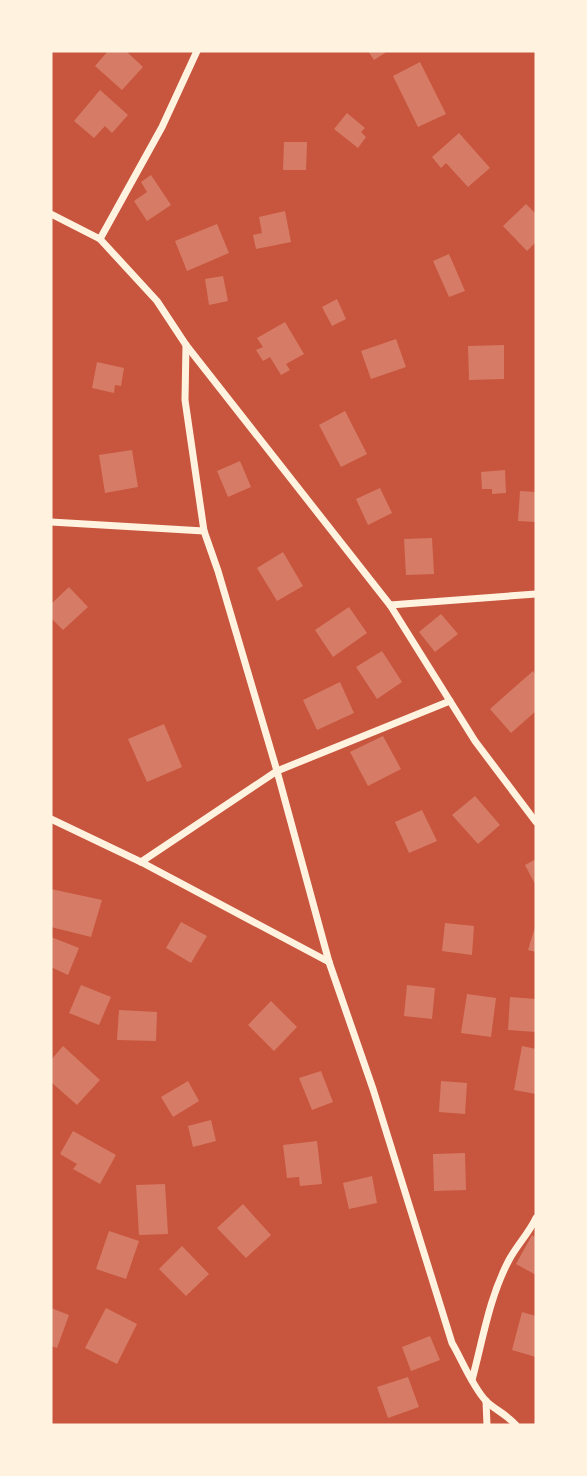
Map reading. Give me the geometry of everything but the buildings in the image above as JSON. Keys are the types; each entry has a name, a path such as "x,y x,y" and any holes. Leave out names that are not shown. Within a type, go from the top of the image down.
{"street":[{"path":"100,239 162,127 197,51"},
{"path":"51,214 100,239 157,301 186,345 390,605 475,741 536,822"},
{"path":"186,345 186,400 204,531 277,771 328,961 373,1089 452,1343 486,1401 507,1415 516,1425"},
{"path":"51,522 204,531"},
{"path":"390,605 536,594"},
{"path":"141,862 277,771 450,701"},
{"path":"51,819 141,862 328,961"},
{"path":"472,1381 495,1292 510,1258 536,1218"},
{"path":"486,1401 487,1425"}]}
